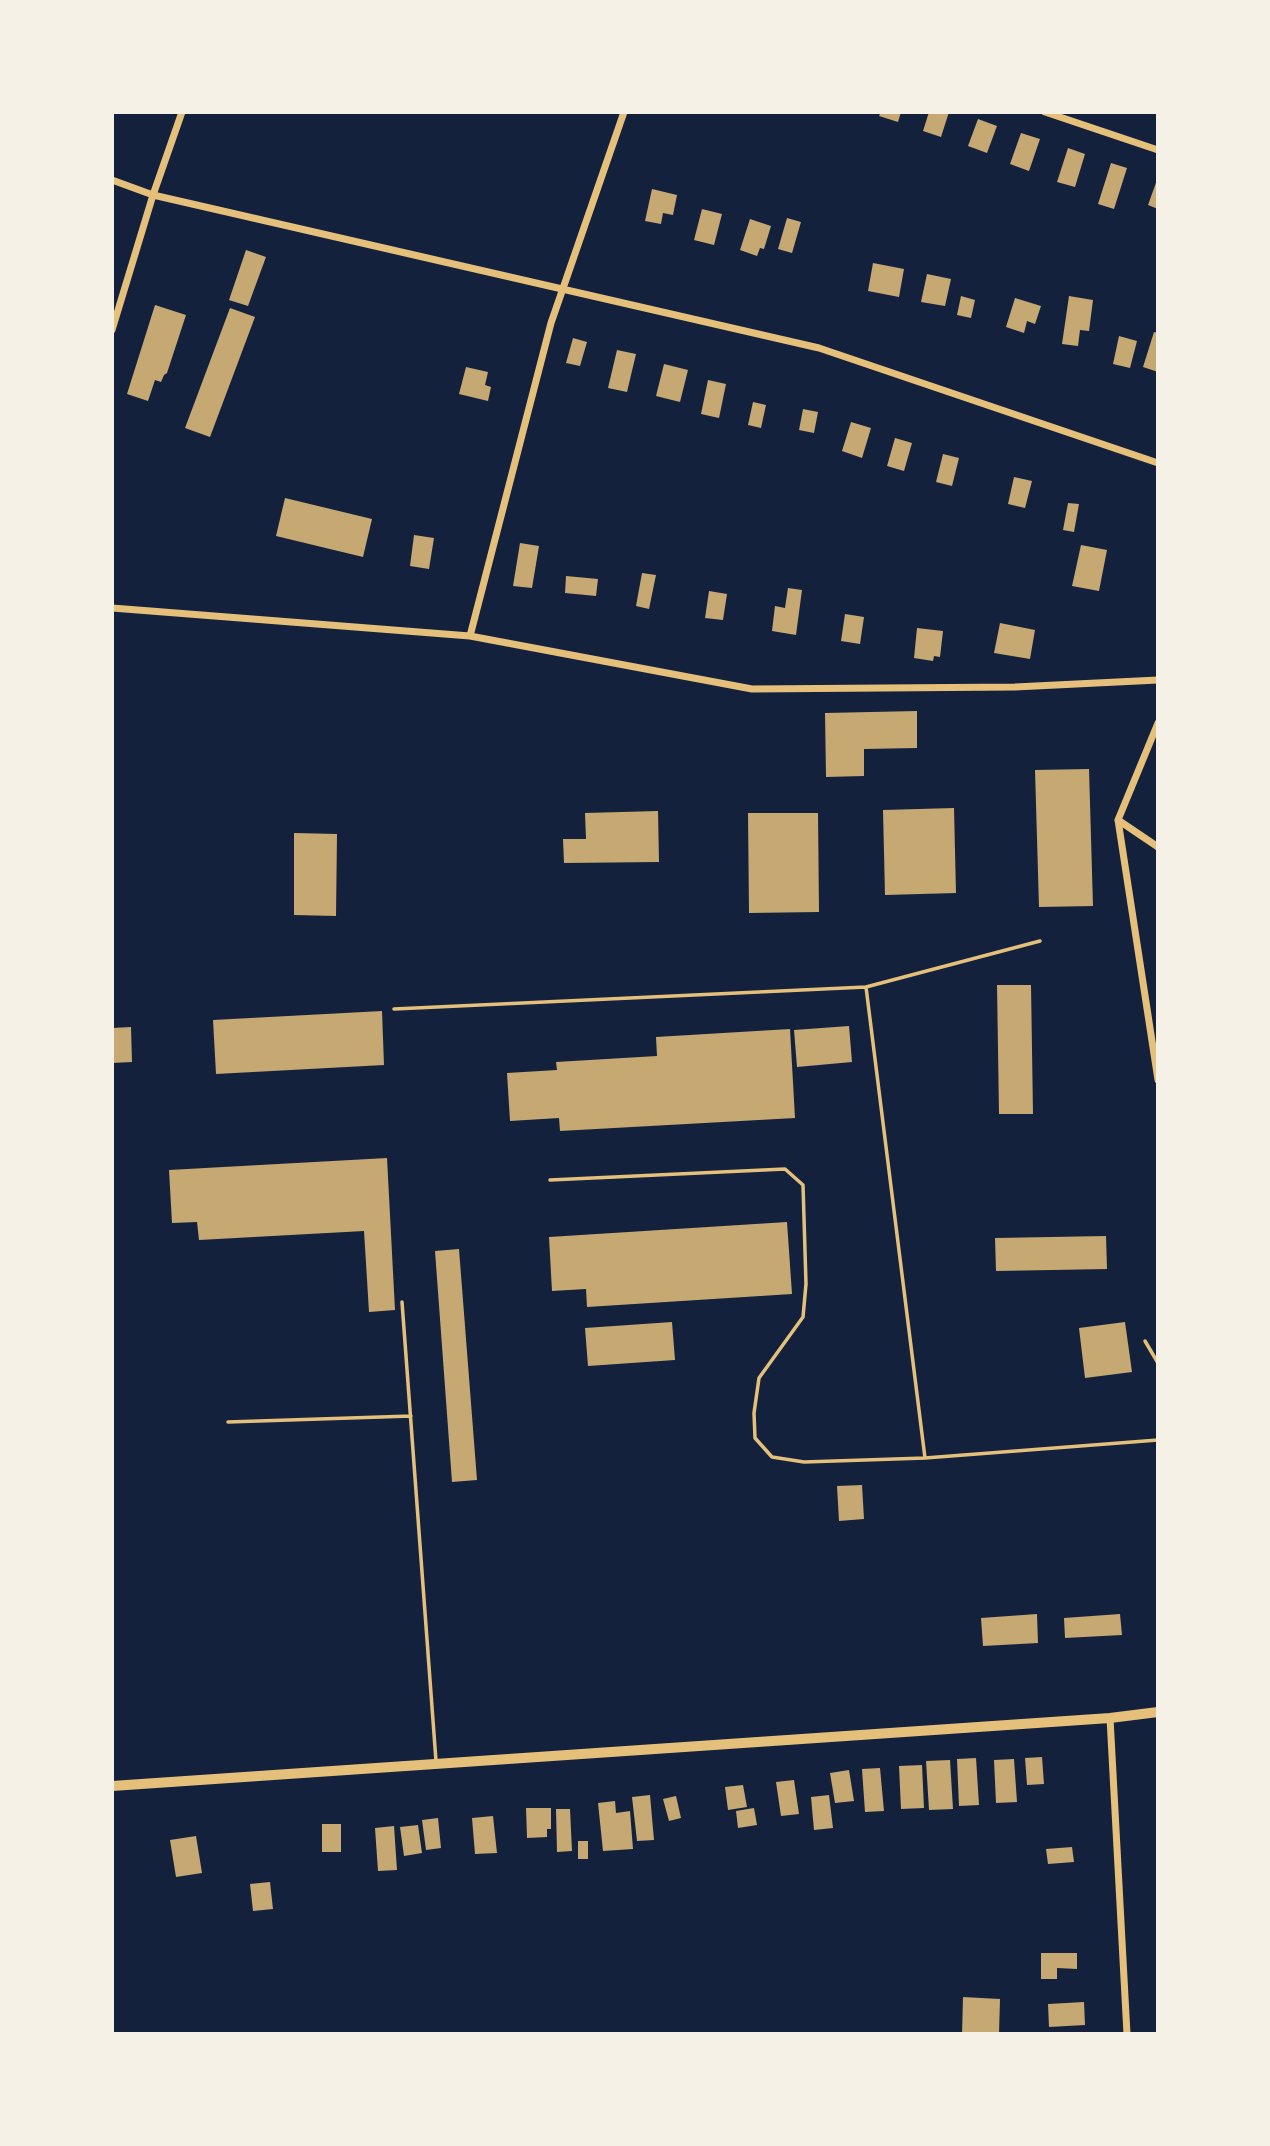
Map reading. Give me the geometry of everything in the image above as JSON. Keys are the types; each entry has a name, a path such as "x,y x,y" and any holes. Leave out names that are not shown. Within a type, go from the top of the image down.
{"street":[{"path":"112,330 153,195 182,112"},
{"path":"470,636 551,323 624,112"},
{"path":"1045,112 1158,150"},
{"path":"112,180 153,195 819,348 1158,463"},
{"path":"112,608 470,636 752,689 1015,687 1158,680"},
{"path":"1158,723 1118,820 1158,1080"},
{"path":"1118,820 1158,847"},
{"path":"112,1786 1158,1712"},
{"path":"1110,1717 1127,2034"}],"lane":[{"path":"394,1009 866,987 1040,941"},
{"path":"866,987 925,1458"},
{"path":"550,1180 785,1169 803,1185 806,1284 803,1317 759,1378 754,1413 755,1438 772,1457 804,1462 925,1458 1158,1440"},
{"path":"402,1302 436,1764"},
{"path":"1146,1341 1158,1363"},
{"path":"228,1422 411,1416"}],"building":[{"path":"881,112 901,112 898,122 879,116"},
{"path":"929,112 949,112 941,137 923,131"},
{"path":"978,119 997,126 987,153 968,146"},
{"path":"1021,133 1040,139 1029,171 1010,164"},
{"path":"1068,148 1085,154 1075,187 1057,182"},
{"path":"1111,163 1127,168 1114,209 1098,204"},
{"path":"1158,177 1158,209 1148,205"},
{"path":"652,189 677,195 673,215 663,213 661,224 645,221"},
{"path":"702,209 722,214 714,245 694,240"},
{"path":"787,218 801,222 792,253 778,249"},
{"path":"750,219 771,226 764,249 760,248 757,256 740,250"},
{"path":"246,250 266,257 248,306 229,300"},
{"path":"873,263 904,269 899,297 868,291"},
{"path":"927,274 951,279 945,306 921,302"},
{"path":"961,296 975,300 971,318 957,315"},
{"path":"1069,296 1093,300 1089,331 1080,330 1078,346 1062,344"},
{"path":"1015,298 1041,306 1035,324 1027,321 1024,333 1006,327"},
{"path":"155,305 186,315 167,373 161,382 155,380 148,401 127,394"},
{"path":"230,308 255,317 210,437 185,428"},
{"path":"1154,332 1158,333 1158,372 1143,367"},
{"path":"1119,336 1137,341 1130,368 1113,364"},
{"path":"573,338 587,342 580,366 566,363"},
{"path":"617,350 636,354 627,392 608,388"},
{"path":"664,364 688,370 680,402 656,396"},
{"path":"466,367 488,372 485,385 491,387 488,401 459,394"},
{"path":"708,380 726,384 719,418 701,414"},
{"path":"753,402 766,405 761,428 748,425"},
{"path":"803,409 818,412 814,433 799,430"},
{"path":"851,422 871,428 862,458 842,451"},
{"path":"895,438 912,443 904,471 887,466"},
{"path":"943,454 959,458 952,486 936,482"},
{"path":"1014,477 1032,481 1025,508 1008,504"},
{"path":"285,498 372,519 363,557 276,536"},
{"path":"1068,503 1079,504 1074,532 1063,530"},
{"path":"414,535 434,538 429,569 410,566"},
{"path":"520,543 539,546 532,588 513,586"},
{"path":"1081,545 1107,550 1099,591 1072,586"},
{"path":"642,573 656,575 649,609 636,606"},
{"path":"566,576 598,579 596,596 565,593"},
{"path":"788,588 802,590 796,635 772,631 775,606 785,608"},
{"path":"709,591 727,594 723,620 705,618"},
{"path":"845,614 864,617 860,644 841,641"},
{"path":"1000,623 1035,630 1030,659 994,653"},
{"path":"917,628 943,631 940,657 934,656 933,661 914,658"},
{"path":"917,711 917,748 864,749 864,776 826,777 825,713"},
{"path":"1089,769 1093,906 1039,907 1035,770"},
{"path":"954,808 956,893 885,895 883,810"},
{"path":"658,811 659,862 564,863 563,839 586,839 585,813"},
{"path":"748,813 818,813 819,912 749,913"},
{"path":"294,833 337,834 336,916 294,915"},
{"path":"997,985 1031,985 1033,1114 999,1114"},
{"path":"382,1011 384,1065 216,1074 213,1020"},
{"path":"849,1026 852,1062 797,1067 794,1030"},
{"path":"131,1027 132,1062 112,1063 112,1028"},
{"path":"790,1029 795,1118 560,1131 559,1118 510,1121 507,1073 557,1070 556,1062 657,1056 656,1037"},
{"path":"387,1158 395,1310 369,1312 364,1231 199,1240 197,1222 172,1223 169,1170"},
{"path":"787,1222 792,1294 587,1307 586,1289 552,1291 549,1237"},
{"path":"1106,1236 1107,1269 996,1271 995,1238"},
{"path":"459,1249 477,1480 452,1482 435,1251"},
{"path":"672,1322 675,1360 588,1366 585,1328"},
{"path":"1125,1322 1132,1372 1085,1378 1079,1328"},
{"path":"862,1485 864,1519 839,1521 837,1486"},
{"path":"1037,1614 1038,1643 983,1646 981,1618"},
{"path":"1120,1614 1122,1635 1065,1638 1064,1618"},
{"path":"1042,1757 1044,1784 1027,1785 1025,1758"},
{"path":"976,1758 979,1805 959,1806 957,1759"},
{"path":"1014,1759 1017,1802 996,1803 994,1760"},
{"path":"950,1760 953,1809 929,1810 926,1761"},
{"path":"922,1765 924,1808 901,1809 899,1766"},
{"path":"880,1768 884,1811 865,1812 862,1769"},
{"path":"849,1770 854,1801 835,1803 830,1773"},
{"path":"794,1780 799,1814 781,1816 776,1782"},
{"path":"743,1785 747,1807 728,1810 725,1787"},
{"path":"650,1795 654,1840 637,1841 632,1797"},
{"path":"829,1795 833,1828 814,1830 811,1797"},
{"path":"676,1796 681,1818 669,1821 663,1799"},
{"path":"615,1801 616,1813 630,1811 633,1849 603,1851 598,1803"},
{"path":"526,1808 551,1808 551,1829 547,1829 547,1837 527,1838"},
{"path":"754,1808 757,1825 738,1828 736,1811"},
{"path":"556,1809 570,1809 572,1851 557,1852"},
{"path":"493,1816 497,1853 475,1854 472,1818"},
{"path":"438,1818 441,1848 426,1850 422,1820"},
{"path":"322,1824 341,1824 341,1852 322,1852"},
{"path":"418,1825 422,1853 404,1856 400,1827"},
{"path":"394,1826 397,1870 378,1871 375,1828"},
{"path":"196,1836 202,1873 176,1877 170,1840"},
{"path":"578,1841 588,1841 588,1859 578,1859"},
{"path":"1072,1847 1074,1862 1048,1864 1046,1849"},
{"path":"270,1882 273,1909 253,1911 250,1884"},
{"path":"1041,1953 1077,1953 1077,1969 1057,1968 1057,1979 1041,1979"},
{"path":"963,1997 1000,1999 999,2034 962,2034"},
{"path":"1084,2002 1085,2025 1049,2027 1048,2004"}]}
